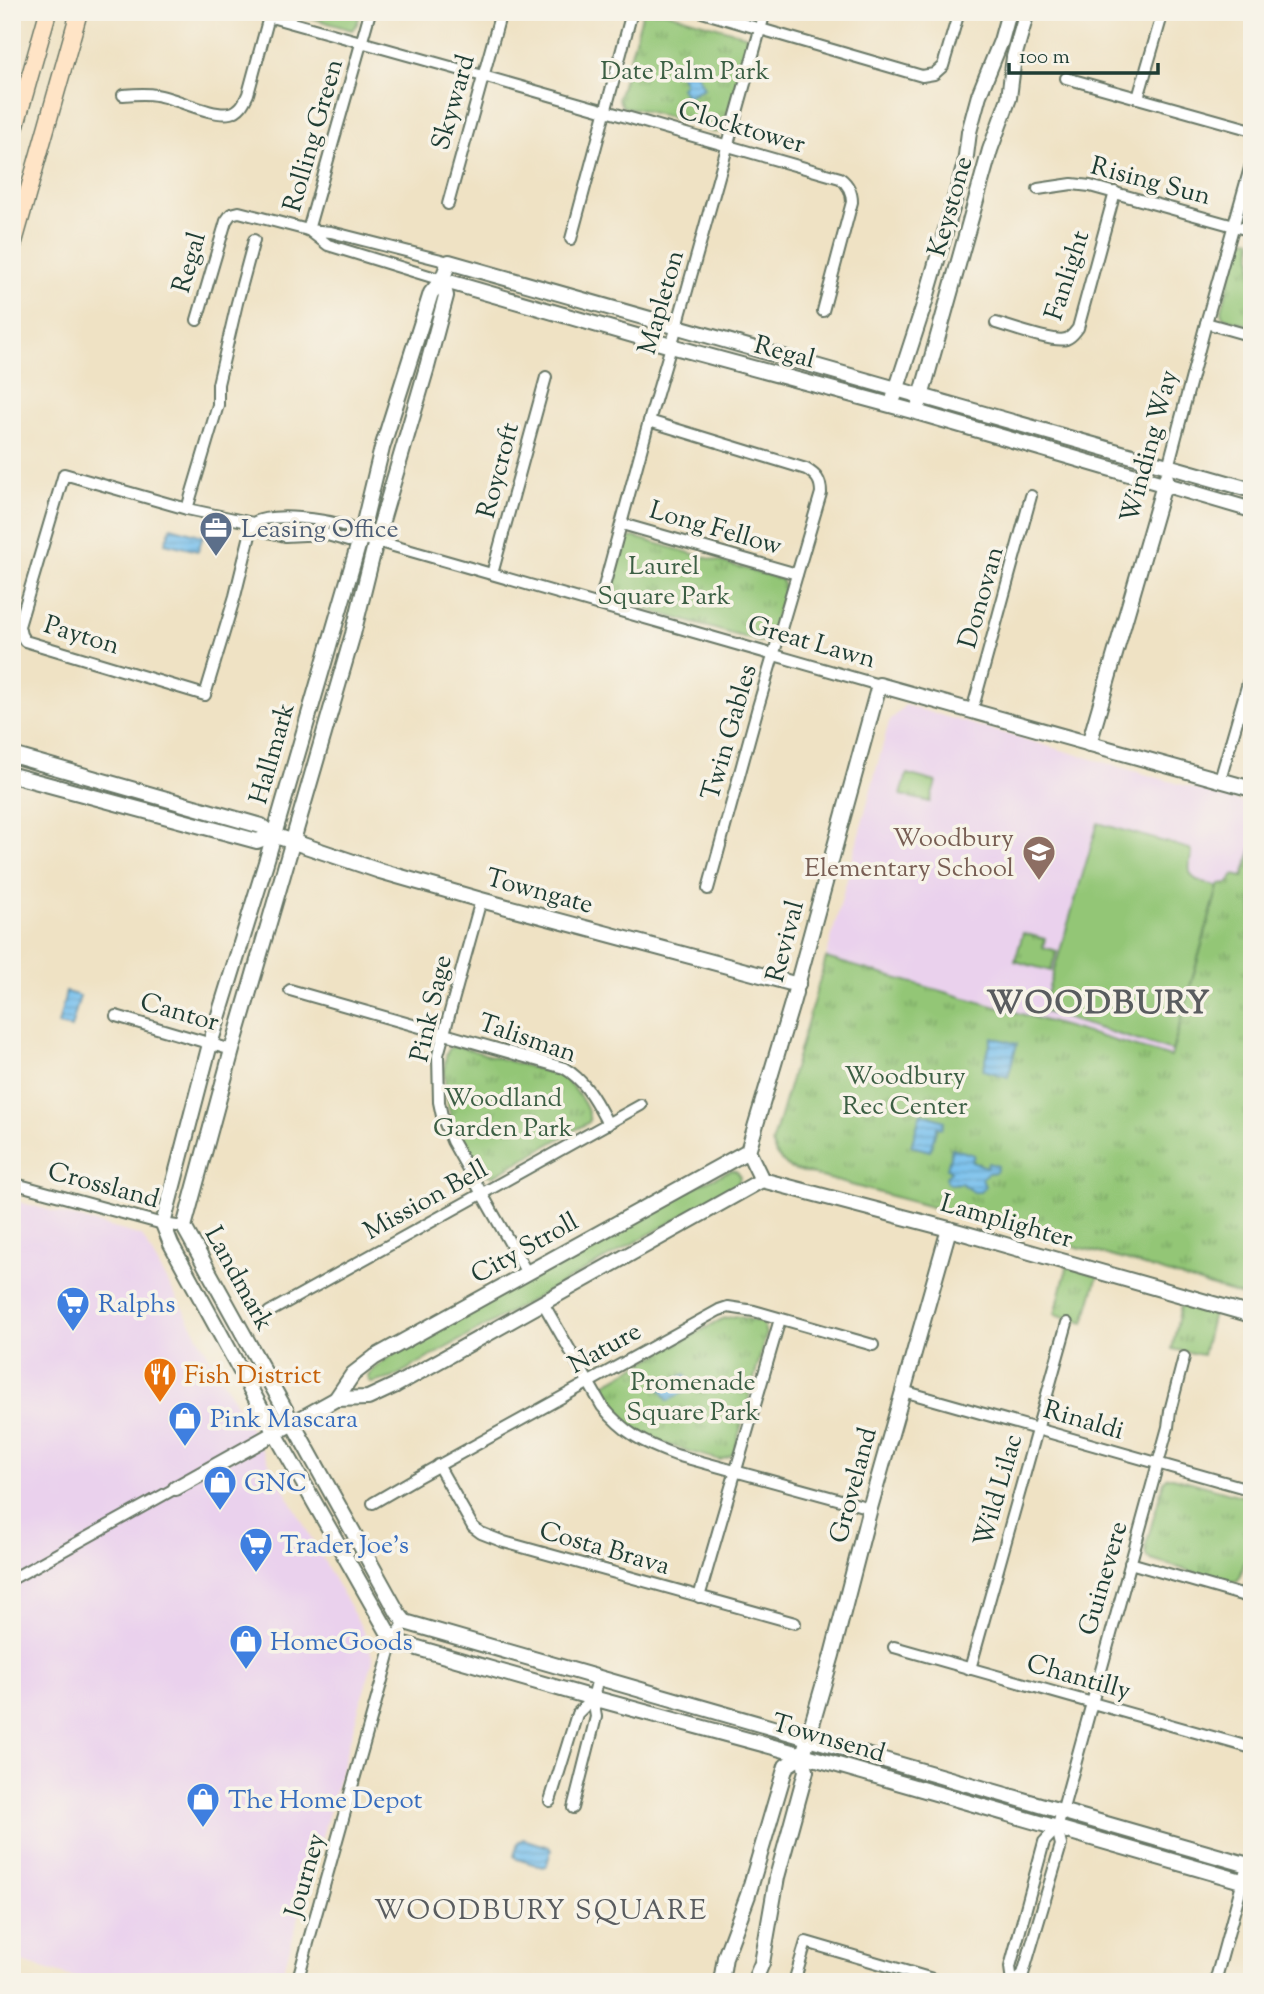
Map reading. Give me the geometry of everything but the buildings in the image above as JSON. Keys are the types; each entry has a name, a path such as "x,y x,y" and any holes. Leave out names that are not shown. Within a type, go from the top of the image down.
{"main road":[{"path":"12,139 18,100 48,12"},
{"path":"12,249 79,12"},
{"path":"12,1980 19,1982"}],"street":[{"name":"Clocktower","path":"253,12 269,14 362,43 840,178 849,187 852,202 823,310"},
{"name":"Rolling Green","path":"308,230 370,12"},
{"name":"Skyward","path":"448,204 501,12"},
{"path":"570,239 632,12"},
{"path":"702,12 914,74 928,75 934,74 943,65 959,12"},
{"name":"Mapleton","path":"599,605 765,12"},
{"name":"Keystone","path":"892,406 965,164 969,132 979,95 1002,41 1010,12"},
{"name":"Keystone","path":"916,412 990,150 1009,99 1014,57 1027,12"},
{"path":"1138,98 1163,12"},
{"path":"123,94 155,94 218,113 236,111 243,105 248,94 269,14"},
{"path":"1066,78 1252,130"},
{"name":"Winding Way","path":"1089,744 1164,485 1252,161"},
{"name":"Rising Sun","path":"1038,190 1072,184 1090,186 1252,231"},
{"name":"Fanlight","path":"996,323 1058,341 1073,335 1078,328 1115,192"},
{"name":"Regal","path":"198,320 226,221 231,214 239,212 449,262 1252,490"},
{"name":"Regal","path":"308,230 328,245 442,280 916,412 1252,510"},
{"path":"187,509 218,405 218,384 254,240"},
{"name":"Hallmark","path":"163,1224 210,1044 360,539 380,455 431,293 442,280 449,262"},
{"name":"Hallmark","path":"186,1220 446,296 442,280"},
{"path":"1206,323 1252,336"},
{"name":"Roycroft","path":"492,574 547,377"},
{"name":"Twin Gables","path":"649,421 806,469 818,478 821,492 709,889"},
{"name":"Payton","path":"360,539 348,541 324,534 285,536 259,530 253,523 187,509 64,474 19,626 21,635 25,641 205,695 235,596 253,523 261,518 305,517 349,528 360,539"},
{"name":"Donovan","path":"972,711 1031,496"},
{"name":"Long Fellow","path":"622,524 797,574"},
{"name":"Great Lawn","path":"360,539 376,541 1252,789"},
{"path":"1220,780 1252,669"},
{"name":"Revival","path":"748,1151 798,985 879,685"},
{"name":"Towngate","path":"12,755 261,826 273,835 293,843 380,871 798,985"},
{"name":"Towngate","path":"12,775 257,841 273,835"},
{"name":"Pink Sage","path":"481,900 438,1055 442,1116 452,1141 527,1273"},
{"name":"Talisman","path":"290,990 564,1068 584,1084 608,1124"},
{"name":"Cantor","path":"116,1016 232,1050"},
{"name":"Mission Bell","path":"269,1312 641,1105"},
{"path":"748,1151 759,1173"},
{"name":"City Stroll","path":"12,1579 336,1399 353,1374 375,1357 748,1151"},
{"name":"City Stroll","path":"336,1399 368,1398 396,1385 543,1303 759,1173"},
{"name":"Lamplighter","path":"759,1173 1252,1315"},
{"name":"Crossland","path":"12,1183 163,1224 186,1220"},
{"name":"Landmark","path":"186,1220 293,1423 405,1622"},
{"name":"Landmark","path":"163,1224 171,1244 274,1432 393,1641"},
{"name":"Groveland","path":"754,1982 762,1963 778,1877 806,1771 803,1755 949,1229"},
{"path":"543,1303 613,1420 646,1444 676,1455 870,1508"},
{"name":"Nature","path":"373,1503 728,1307 744,1309 873,1345"},
{"path":"699,1597 780,1319"},
{"name":"Wild Lilac","path":"970,1669 1067,1324"},
{"name":"Guinevere","path":"1057,1828 1168,1427 1184,1357"},
{"name":"Rinaldi","path":"903,1391 1252,1490"},
{"name":"Costa Brava","path":"438,1465 468,1521 481,1533 504,1542 795,1623"},
{"path":"1130,1563 1248,1597 1252,1571"},
{"name":"Journey","path":"297,1982 393,1641 405,1622"},
{"name":"Townsend","path":"405,1622 1249,1866"},
{"name":"Townsend","path":"393,1641 1247,1883"},
{"name":"Chantilly","path":"894,1647 1252,1748"},
{"path":"573,1808 596,1717 593,1698 598,1678"},
{"path":"550,1801 577,1714 593,1698"},
{"name":"Groveland","path":"721,1982 725,1957 748,1895 786,1766 803,1755"},
{"path":"1057,1828 1061,1845 1023,1974 1013,1982 1010,1967 1045,1842 1057,1828"},
{"path":"1215,1982 1247,1883 1249,1866"},
{"path":"794,1982 806,1942 948,1982"}],"shaded area":[{"name":"Woodbury Elementary School","path":"905,705 1252,805 1252,848 1243,878 1234,875 1229,883 1219,885 1171,1057 826,958 889,722"},
{"path":"12,1200 142,1236 365,1634 373,1660 280,1982 90,1982 12,1959"}],"green space":[{"path":"291,12 361,12 352,30"},
{"name":"Date Palm Park","path":"643,12 665,12 745,35 749,42 724,126 719,131 711,132 702,126 623,107 618,99"},
{"path":"1252,240 1252,326 1224,318 1221,313 1240,242"},
{"name":"Laurel Square Park","path":"634,537 781,579 785,588 770,639 760,642 616,601 611,592 625,541"},
{"path":"907,774 936,782 930,802 901,795"},
{"path":"1098,823 1190,849 1192,853 1189,869 1193,877 1218,887 1172,1051 1042,1011"},
{"name":"Woodbury Rec Center","path":"1252,848 1252,1299 1125,1260 789,1168 776,1155 772,1144 826,958 1171,1057 1219,884 1229,883 1234,875 1243,877"},
{"path":"1023,933 1045,939 1043,947 1057,951 1051,971 1015,961"},
{"name":"Woodland Garden Park","path":"457,1046 561,1076 584,1104 589,1122 493,1176 482,1174 460,1139 449,1110 446,1058 450,1048"},
{"path":"731,1170 740,1176 736,1186 392,1378 372,1383 369,1381 368,1376 389,1357 698,1185"},
{"path":"1067,1267 1098,1275 1084,1323 1055,1314"},
{"path":"1182,1300 1214,1308 1203,1355 1172,1349"},
{"name":"Promenade Square Park","path":"736,1316 763,1323 766,1335 734,1453 729,1457 720,1460 660,1442 634,1427 612,1405 603,1385 722,1319"},
{"path":"1168,1477 1252,1499 1252,1539 1237,1581 1230,1582 1151,1560 1146,1556 1145,1548 1164,1481"}],"water":[{"path":"688,57 704,88 686,97 681,87 684,81 675,64"},
{"path":"171,527 203,536 198,551 165,543"},
{"path":"66,992 80,996 71,1028 58,1025"},
{"path":"992,1037 1017,1044 1008,1077 983,1070"},
{"path":"921,1113 944,1121 942,1128 937,1127 930,1151 911,1146"},
{"path":"952,1148 974,1155 972,1162 987,1167 988,1163 998,1166 996,1172 987,1173 982,1178 985,1187 980,1192 974,1192 961,1183 947,1182 946,1177 951,1171 947,1168"},
{"path":"685,1374 693,1387 668,1401 660,1388"},
{"path":"523,1839 549,1847 551,1850 547,1865 543,1867 514,1856 518,1842"}],"place":[{"name":"Leasing Office","path":"216,558"},
{"name":"Woodbury Elementary School","path":"1039,882"},
{"name":"Ralphs","path":"73,1333"},
{"name":"Fish District","path":"160,1404"},
{"name":"Pink Mascara","path":"185,1448"},
{"name":"GNC","path":"220,1512"},
{"name":"Trader Joe's","path":"256,1574"},
{"name":"HomeGoods","path":"246,1671"},
{"name":"The Home Depot","path":"203,1829"}],"district":[{"name":"WOODBURY","path":"1099,1001"},
{"name":"WOODBURY SQUARE","path":"541,1909"}]}
